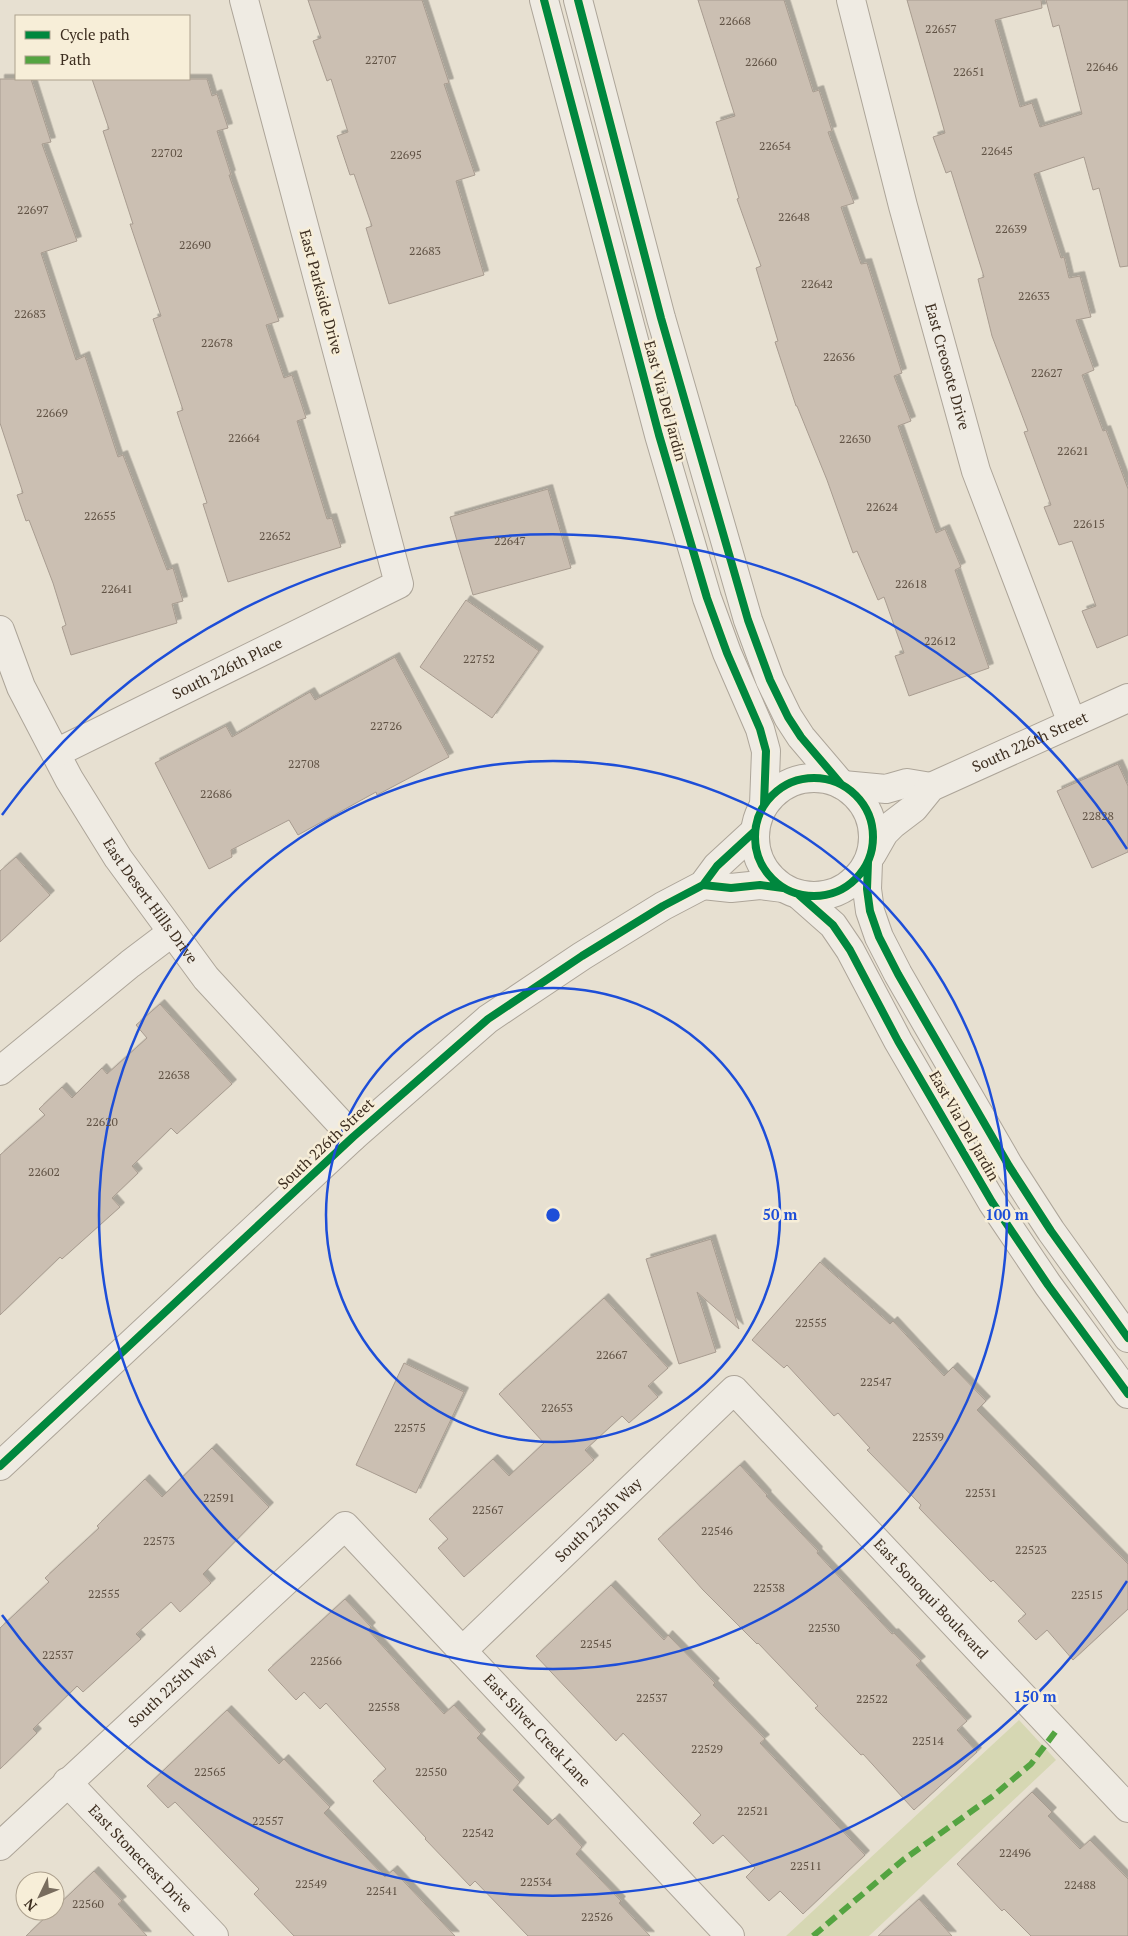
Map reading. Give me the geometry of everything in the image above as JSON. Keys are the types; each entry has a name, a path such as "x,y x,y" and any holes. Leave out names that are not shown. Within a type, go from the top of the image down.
{"street":[{"name":"East Parkside Drive","path":"244,0 398,584"},
{"name":"East Via Del Jardin","path":"544,0 661,444 707,598 727,653 760,729 766,751 764,805"},
{"name":"East Via Del Jardin","path":"578,0 661,318 748,620 770,680 788,717 800,736 842,785"},
{"name":"East Creosote Drive","path":"852,0 903,206 976,471 1072,723"},
{"name":"South 226th Place","path":"56,753 398,584"},
{"name":"East Desert Hills Drive","path":"0,630 21,687 56,753 118,858 171,933 206,978 353,1138"},
{"name":"South 226th Street","path":"870,858 884,833 914,808 931,787 1128,698"},
{"path":"703,885 731,888 760,885 816,897 832,894 847,887 859,876 870,858 874,841 869,815 854,793 842,785 825,779 807,778 799,780 776,792 764,805 755,831 756,848 761,863 771,877 791,891"},
{"path":"842,785 886,788 907,783 931,787"},
{"name":"South 226th Street","path":"0,1466 353,1138 488,1019 582,956 663,906 703,885 718,866 755,831"},
{"name":"East Via Del Jardin","path":"870,858 867,889 870,911 879,937 898,974 1014,1174 1051,1231 1128,1338"},
{"name":"East Via Del Jardin","path":"791,891 833,925 850,950 898,1041 992,1202 1048,1285 1128,1394"},
{"path":"0,1071 130,964 171,933"},
{"name":"South 225th Way","path":"462,1651 734,1390"},
{"name":"East Sonoqui Boulevard","path":"734,1390 1128,1808"},
{"name":"South 225th Way","path":"0,1846 345,1526"},
{"name":"East Silver Creek Lane","path":"345,1526 730,1936"},
{"name":"East Stonecrest Drive","path":"68,1782 214,1936"}],"green space":[{"path":"1019,1720 1056,1760 869,1936 786,1936"}],"building":[{"path":"308,0 422,0 449,83 444,84 475,175 456,181 484,275 389,304 366,228 372,226 354,174 350,175 337,136 348,132 331,79 327,81 313,41 321,38"},
{"path":"698,0 784,0 813,92 819,90 832,131 828,132 854,203 841,207 861,264 867,263 902,373 894,376 911,421 898,426 936,533 945,529 961,567 955,570 989,668 909,696 895,656 904,653 884,597 878,600 857,551 853,553 827,480 796,406 775,342 778,341 756,268 761,266 737,199 739,198 716,122 735,116"},
{"path":"907,0 1041,0 1042,8 995,20 1020,107 1032,103 1040,127 1082,114 1059,25 1053,27 1046,0 1128,0 1128,266 1120,267 1099,188 1093,190 1084,157 1034,174 1061,258 1064,257 1069,278 1080,276 1091,317 1076,320 1094,370 1082,375 1103,431 1106,430 1128,489 1128,635 1097,648 1082,611 1096,606 1072,541 1059,545 1044,507 1051,505 1024,432 1028,431 992,336 978,279 984,277 951,171 946,173 933,137 945,133"},
{"path":"0,79 31,80 51,142 42,144 77,241 41,253 76,360 85,356 118,457 123,455 167,570 173,568 183,601 172,604 177,623 71,655 62,627 66,625 53,583 29,520 26,521 17,495 23,493 0,423"},
{"path":"207,79 212,96 217,94 228,128 217,131 231,175 229,175 279,321 266,325 284,378 292,375 306,418 297,421 327,519 332,518 341,547 228,582 203,504 207,503 177,412 183,410 153,319 161,316 130,224 133,224 103,131 109,129 92,80"},
{"path":"548,489 571,568 473,595 450,517"},
{"path":"466,600 539,651 492,718 420,667"},
{"path":"395,657 449,757 377,795 376,792 298,835 289,820 231,850 232,857 209,869 155,763 226,726 232,737 310,692 315,700"},
{"path":"1118,764 1128,786 1128,852 1092,868 1057,791"},
{"path":"16,857 50,895 0,942 0,871"},
{"path":"160,1004 232,1084 177,1134 171,1128 132,1166 138,1173 112,1198 120,1207 62,1259 60,1257 0,1315 0,1155 45,1115 39,1109 62,1087 72,1098 102,1068 107,1074 147,1038 136,1025"},
{"path":"711,1239 739,1329 697,1292 716,1352 679,1364 646,1259"},
{"path":"820,1262 890,1324 893,1321 944,1376 953,1367 986,1401 977,1410 1128,1564 1128,1609 1073,1660 1047,1630 1036,1640 1018,1621 1026,1614 993,1580 991,1582 919,1508 921,1505 867,1450 870,1448 838,1413 834,1416 787,1365 784,1368 752,1340"},
{"path":"604,1298 668,1368 648,1386 658,1397 629,1423 622,1416 585,1450 594,1460 464,1577 438,1548 448,1539 429,1519 493,1459 509,1476 544,1443 499,1394"},
{"path":"404,1363 464,1392 416,1493 356,1465"},
{"path":"212,1448 269,1507 203,1574 211,1583 180,1612 171,1602 136,1634 141,1639 83,1692 77,1686 33,1729 37,1733 0,1769 0,1628 49,1582 45,1578 99,1528 97,1526 145,1479 162,1497"},
{"path":"740,1465 766,1496 818,1551 817,1553 892,1634 894,1633 921,1661 916,1665 967,1721 957,1730 977,1752 914,1810 863,1754 861,1755 815,1708 818,1706 758,1643 703,1590 658,1539"},
{"path":"611,1585 664,1640 668,1635 715,1683 713,1685 765,1739 760,1743 865,1855 803,1914 780,1891 769,1901 746,1877 755,1868 723,1835 713,1844 693,1823 701,1815 623,1733 616,1741 536,1656"},
{"path":"345,1599 371,1627 368,1630 444,1714 454,1705 481,1734 477,1738 520,1782 513,1790 548,1825 555,1818 582,1847 576,1854 621,1901 619,1903 650,1936 528,1936 475,1881 470,1886 373,1781 386,1769 326,1703 320,1709 304,1692 296,1700 268,1670"},
{"path":"227,1710 279,1764 284,1759 330,1807 324,1813 385,1877 393,1870 455,1936 294,1936 254,1894 259,1889 175,1802 168,1808 147,1786"},
{"path":"1032,1792 1052,1812 1048,1816 1080,1849 1090,1840 1128,1879 1128,1936 1031,1936 1004,1909 1002,1911 957,1864"},
{"path":"94,1871 122,1901 118,1904 147,1936 26,1936 42,1921 65,1921 65,1899"},
{"path":"919,1899 952,1936 878,1936"}],"marked path":[{"path":"813,1936 903,1860 993,1796 1031,1764 1056,1731"}],"cycle path":[{"path":"544,0 659,435 707,598 727,653 760,729 766,751 764,805"},
{"path":"578,0 661,318 748,620 770,680 788,717 801,737 841,784"},
{"path":"814,778 837,782 856,795 869,814 873,837 869,860 856,879 837,892 814,896 791,892 772,879 759,860 755,837 759,814 772,795 791,782 814,778"},
{"path":"0,1466 353,1137 488,1019 582,956 663,906 703,885 717,866 755,831"},
{"path":"868,862 867,889 870,911 879,937 898,974 1009,1166 1051,1231 1128,1338"},
{"path":"703,885 731,888 760,885 783,888"},
{"path":"799,895 833,925 850,950 898,1041 992,1202 1048,1285 1128,1394"}]}
